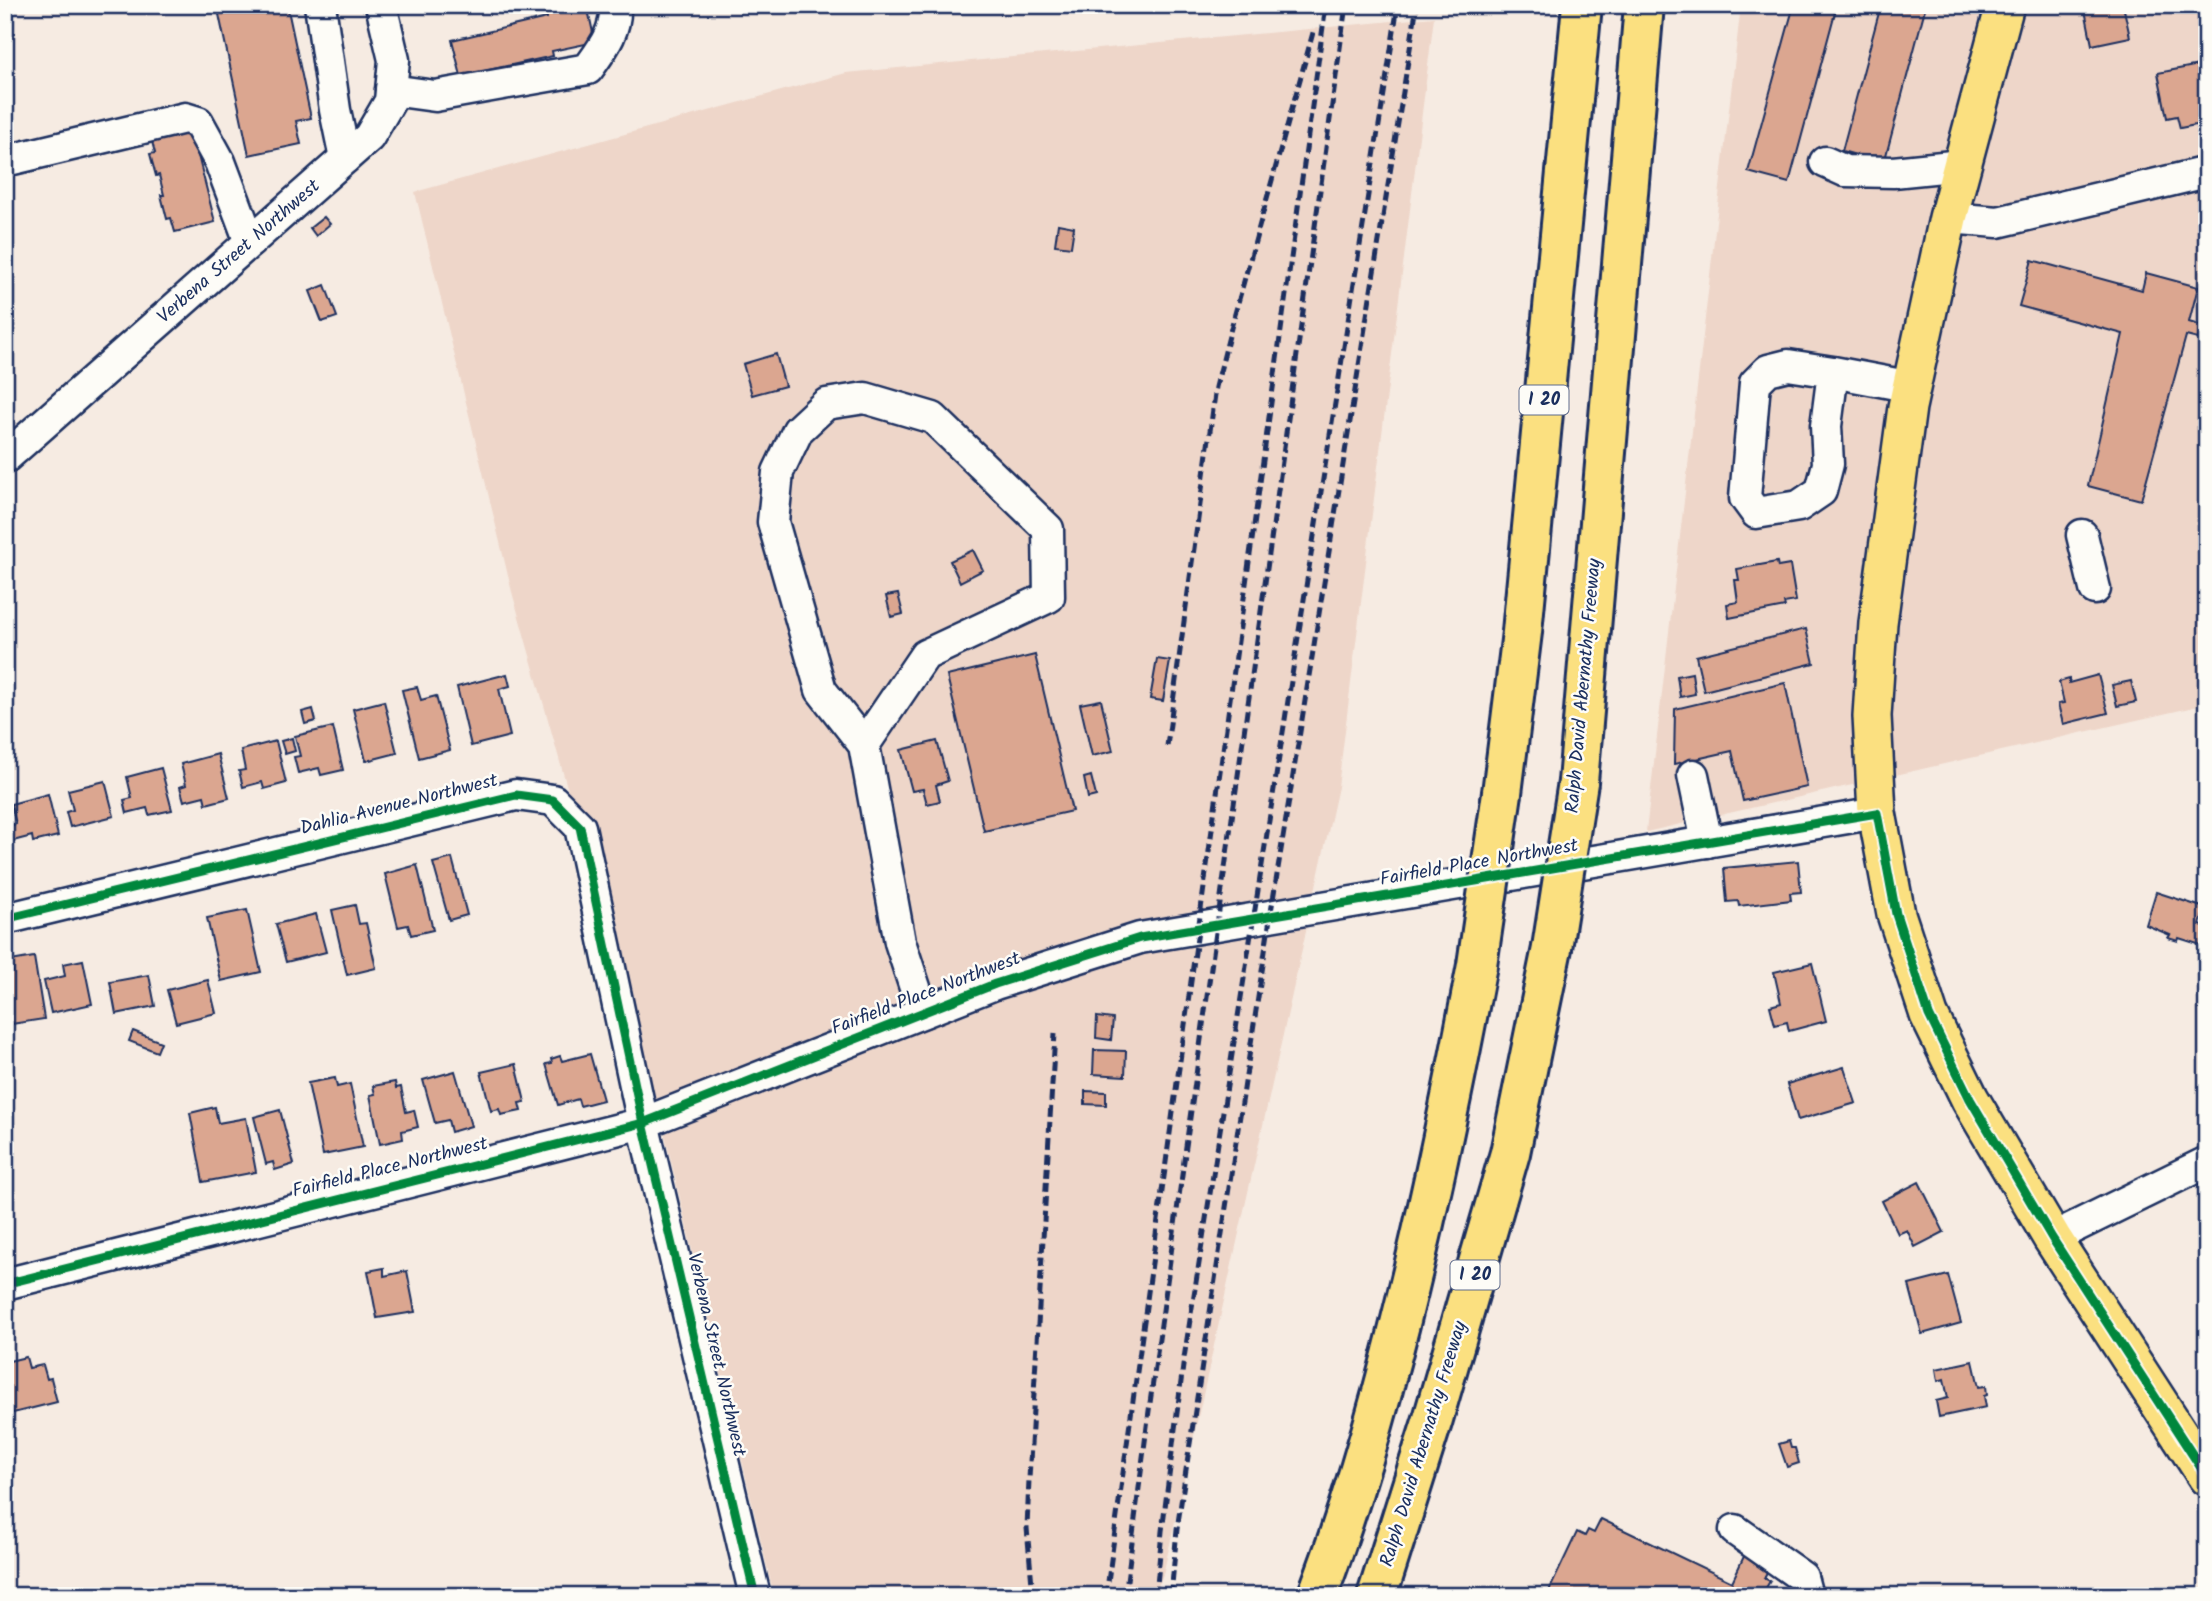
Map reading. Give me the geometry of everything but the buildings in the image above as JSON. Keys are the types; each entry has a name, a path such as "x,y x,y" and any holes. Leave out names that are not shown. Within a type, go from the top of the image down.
{"highway":[{"name":"I 20","path":"1317,1596 1361,1467 1398,1334 1429,1202 1477,965 1522,632 1582,5"},
{"name":"Ralph David Abernathy Freeway","path":"1377,1596 1433,1419 1510,1153 1552,948 1578,782 1644,5"}],"main road":[{"path":"2005,5 1948,218 1912,387 1878,624 1872,716 1877,813 1896,914 1929,1015 1969,1099 2052,1238 2207,1476"}],"street":[{"path":"320,5 335,110 345,158"},
{"name":"Verbena Street Northwest","path":"5,458 369,137 390,101 394,60 381,5"},
{"path":"391,90 435,96 588,69 606,44 616,20 615,5"},
{"path":"5,162 185,118 198,122 220,162 250,242"},
{"path":"1825,162 1845,170 1893,172 1962,165"},
{"path":"1948,218 1998,222 2207,172"},
{"path":"1833,372 1826,426 1828,464 1821,491 1799,506 1756,513 1745,498 1755,383 1768,370 1788,365 1833,372 1912,387"},
{"path":"864,745 925,655 1049,597 1048,529 933,418 865,398 826,404 798,430 778,472 773,522 821,690 864,745 900,942 923,1012"},
{"path":"2082,535 2095,589"},
{"path":"1693,775 1707,842"},
{"name":"Dahlia Avenue Northwest","path":"5,919 516,795 553,800 580,827 643,1123"},
{"name":"Fairfield Place Northwest","path":"5,1284 643,1123 995,984 1140,938 1877,813"},
{"name":"Verbena Street Northwest","path":"643,1123 755,1596"},
{"path":"2052,1238 2207,1162"},
{"path":"1735,1530 1802,1577 1807,1596"}],"shaded area":[{"path":"1741,5 2207,5 2207,704 1646,832"},
{"path":"1434,17 1338,787 1163,1575 1154,1596 774,1596 663,1127 512,592 415,192 846,73"}],"railway":[{"path":"1106,1596 1326,5"},
{"path":"1125,1596 1346,5"},
{"path":"1156,1596 1184,1358 1398,5"},
{"path":"1171,1596 1177,1529 1271,912 1417,5"},
{"path":"1167,746 1216,387 1314,29"},
{"path":"1033,1596 1027,1528 1055,1033"}],"cycle path":[{"path":"5,919 516,795 553,800 580,827 643,1123 755,1596"},
{"path":"5,1284 643,1123 995,984 1140,938 1877,813 1896,914 1929,1015 1970,1099 2052,1238 2207,1477"}]}
